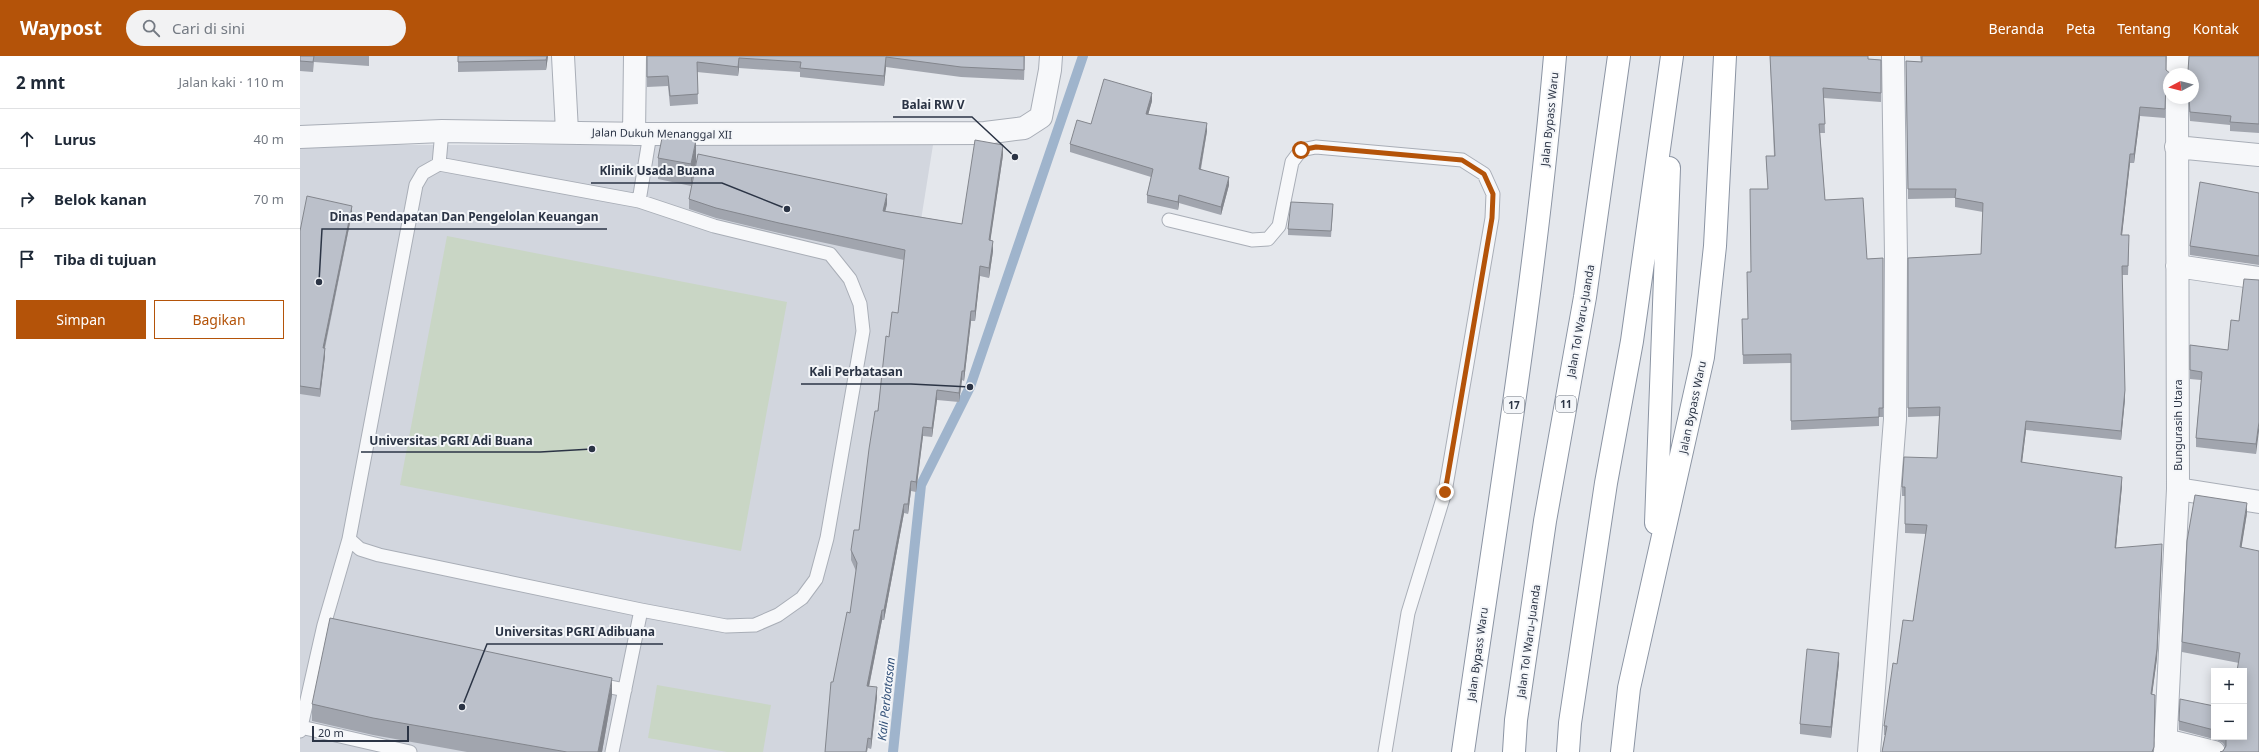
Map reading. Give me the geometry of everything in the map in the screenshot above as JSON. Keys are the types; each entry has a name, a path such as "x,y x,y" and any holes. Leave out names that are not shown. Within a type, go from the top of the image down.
{"highway":[{"name":"Jalan Bypass Waru","path":"1463,752 1511,432 1550,122 1555,56"},
{"name":"Jalan Tol Waru–Juanda","path":"1514,752 1516,720 1545,521 1585,297 1619,56"},
{"name":"Jalan Bypass Waru","path":"1622,752 1629,688 1703,357 1715,246 1725,56"},
{"path":"1653,581 1667,244 1671,65"},
{"path":"1568,752 1570,724 1606,483 1632,341 1671,65"}],"street":[{"path":"563,56 567,131"},
{"path":"635,56 642,134"},
{"name":"Jalan Dukuh Menanggal XII","path":"300,137 442,131 567,131 642,134 985,133 1024,128 1041,117 1050,70 1051,56"},
{"path":"1869,752 1895,419 1896,256 1893,56"},
{"path":"2177,68 2178,56"},
{"name":"Bungurasih Utara","path":"2165,746 2178,489 2177,104"},
{"path":"2176,147 2259,155"},
{"path":"2177,266 2259,278"},
{"path":"2178,489 2259,502"},
{"path":"2165,746 2214,752"}],"lane":[{"path":"439,164 442,131"},
{"path":"639,201 642,134"},
{"path":"1169,220 1252,240 1268,239 1279,226 1292,162 1301,150 1316,147 1462,160 1484,174 1493,194 1492,218 1445,492 1408,613 1384,752"},
{"path":"349,539 360,549 379,555 641,610 726,626 755,625 778,615 802,598 816,579 827,538 863,331 860,304 850,279 830,254 714,226 639,201 439,164 423,173 416,185 349,539 324,625 300,729 410,752"},
{"path":"612,752 641,610"},
{"path":"324,625 362,633"},
{"path":"586,682 625,690"}],"shaded area":[{"path":"300,145 933,145 836,752 300,752"}],"green space":[{"path":"447,236 787,302 741,551 400,485"},
{"path":"657,685 771,705 763,752 727,752 648,738"}],"building":[{"path":"300,56 314,56 313,62 300,61"},
{"path":"458,56 547,56 546,60 458,62"},
{"path":"647,56 1024,56 1024,70 961,67 886,57 884,76 800,68 801,62 739,58 738,67 697,62 698,94 670,96 668,76 647,77"},
{"path":"1770,56 1868,56 1868,59 1881,60 1881,93 1823,88 1825,124 1819,124 1825,200 1863,198 1867,259 1883,258 1883,408 1879,408 1879,417 1791,421 1791,354 1743,355 1742,319 1748,319 1747,272 1751,272 1750,189 1768,189 1766,156 1775,156"},
{"path":"1922,56 2166,56 2166,68 2163,68 2163,104 2165,104 2165,109 2140,107 2134,154 2130,154 2121,235 2129,235 2128,266 2122,266 2125,390 2121,431 2026,421 2021,462 2122,477 2115,548 2162,544 2157,649 2151,694 2155,695 2154,747 2152,752 1882,752 1887,726 1884,726 1893,663 1897,664 1903,620 1913,621 1927,525 1905,524 1905,487 1902,487 1904,457 1937,458 1940,407 1908,408 1908,258 1981,254 1983,203 1955,198 1956,189 1908,189 1906,61 1922,62"},
{"path":"2189,56 2259,56 2259,124 2230,122 2231,116 2190,112 2189,104 2199,104 2199,68 2188,68"},
{"path":"1104,79 1152,93 1146,114 1207,123 1199,169 1229,177 1221,207 1179,195 1178,202 1147,195 1153,169 1070,144 1077,120 1091,124"},
{"path":"663,133 696,140 691,164 658,158"},
{"path":"975,140 1003,145 989,240 993,241 989,268 980,266 975,311 971,311 964,371 962,371 959,393 937,390 932,428 923,427 916,482 911,481 908,504 904,504 884,610 882,610 867,686 877,687 871,739 868,738 866,752 825,752 831,682 833,682 847,612 850,613 857,563 851,550 854,530 859,530 875,411 878,411 886,336 889,337 892,312 898,313 905,250 779,223 716,208 689,199 698,154 887,194 883,211 962,224"},
{"path":"2200,182 2259,193 2259,256 2190,246"},
{"path":"307,196 352,206 323,348 325,348 320,389 300,386 300,231"},
{"path":"1291,202 1333,204 1331,231 1288,229"},
{"path":"2244,279 2259,280 2259,422 2256,444 2196,438 2202,372 2190,370 2190,345 2228,350 2231,320 2239,321"},
{"path":"2195,495 2247,503 2240,547 2259,551 2259,752 2220,752 2223,751 2226,746 2226,740 2247,740 2247,668 2238,668 2240,653 2182,642 2187,541"},
{"path":"330,618 612,678 598,752 567,752 373,718 312,704"},
{"path":"1807,649 1839,653 1831,727 1800,724"},
{"path":"2180,699 2211,705 2211,729 2179,721"}],"waterway":[{"name":"Kali Perbatasan","path":"893,752 921,485 970,387 1083,56"}],"place":[{"name":"Balai RW V","path":"1015,157"},
{"name":"Klinik Usada Buana","path":"787,209"},
{"name":"Dinas Pendapatan Dan Pengelolan Keuangan","path":"319,282"},
{"name":"Kali Perbatasan","path":"970,387"},
{"name":"Universitas PGRI Adi Buana","path":"592,449"},
{"name":"Universitas PGRI Adibuana","path":"462,707"}],"route":[{"path":"1301,150 1316,147 1462,160 1484,174 1493,194 1492,218 1445,492"}]}
